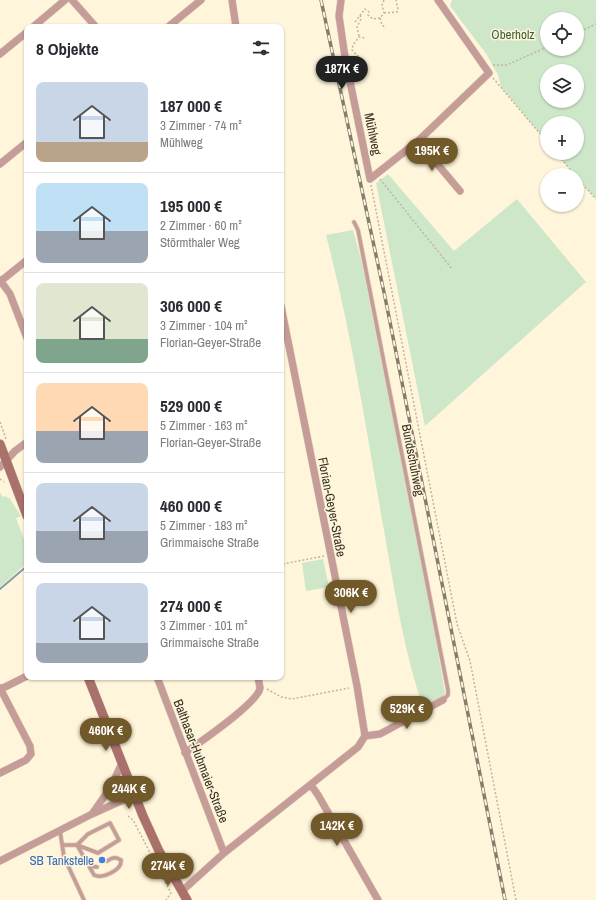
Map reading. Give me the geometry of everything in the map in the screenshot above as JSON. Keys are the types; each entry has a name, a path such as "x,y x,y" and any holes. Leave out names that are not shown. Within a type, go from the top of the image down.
{"main road":[{"path":"3,441 3,464 24,510"},
{"path":"89,680 121,765 134,795 159,851 187,900"}],"street":[{"path":"37,24 65,0"},
{"path":"72,0 93,24"},
{"path":"172,24 201,0"},
{"path":"232,0 236,24"},
{"name":"Mühlweg","path":"342,0 339,16 345,57 370,179"},
{"path":"370,179 418,141 489,73 438,0"},
{"path":"0,54 24,34"},
{"path":"418,141 460,191"},
{"path":"0,164 24,144"},
{"path":"24,262 0,281 10,294 24,330"},
{"name":"Florian-Geyer-Straße","path":"284,321 357,686 365,736"},
{"path":"3,464 24,445"},
{"path":"0,773 26,760 31,754 30,746 0,688 24,677"},
{"name":"Balthasar-Hubmaier-Straße","path":"158,680 224,853"},
{"path":"185,753 227,722 256,696 260,688 259,680"},
{"path":"182,892 224,853 358,746 365,736 380,734 443,700"},
{"path":"92,814 111,787 121,765"},
{"path":"311,785 378,900"},
{"path":"0,861 92,814 134,795"}],"lane":[{"name":"Bundschuhweg","path":"354,222 358,230 448,690 448,695 443,700"},
{"path":"62,845 77,845 98,853 119,840 110,823 88,834 77,845"},
{"path":"60,830 64,856 84,900"},
{"path":"77,845 94,875 102,877 120,867 121,864 117,858 107,861"},
{"path":"89,866 96,867"}],"path":[{"path":"384,0 382,5 384,13"},
{"path":"355,22 365,9 369,12 368,15 373,19 380,18 384,13 398,12 396,0"},
{"path":"359,36 357,28 361,19 360,14"},
{"path":"380,18 382,25 386,28"},
{"path":"584,30 596,24"},
{"path":"359,36 366,38"},
{"path":"355,60 358,56 352,50 353,44 359,36"},
{"path":"482,64 507,65 540,49"},
{"path":"489,73 540,134"},
{"path":"562,160 569,168"},
{"path":"377,174 452,269"},
{"path":"370,179 457,624 472,669 516,900"},
{"path":"584,186 596,200"},
{"path":"0,422 3,441"},
{"path":"0,479 4,482"},
{"path":"284,564 330,555"},
{"path":"260,688 268,689 281,697 292,699 357,686"},
{"path":"128,816 133,820 171,892 166,900"}],"green space":[{"name":"Oberholz","path":"452,0 596,0 596,199 584,186 584,168 569,168 562,160 584,160 584,116 540,116 540,134 501,87 498,75 487,55 450,6"},
{"path":"388,174 454,251 517,199 586,282 425,426 376,183"},
{"path":"353,230 361,259 433,623 445,693 444,696 423,707 404,640 351,343 326,235"},
{"path":"0,493 3,497 5,496 10,499 21,516 16,518 24,539 24,566 0,587"},
{"path":"323,559 329,587 306,591 302,563"}],"waterway":[{"path":"0,589 24,569"}],"railway":[{"path":"321,0 385,297 505,900"}],"place":[{"name":"SB Tankstelle","path":"102,860"}]}
